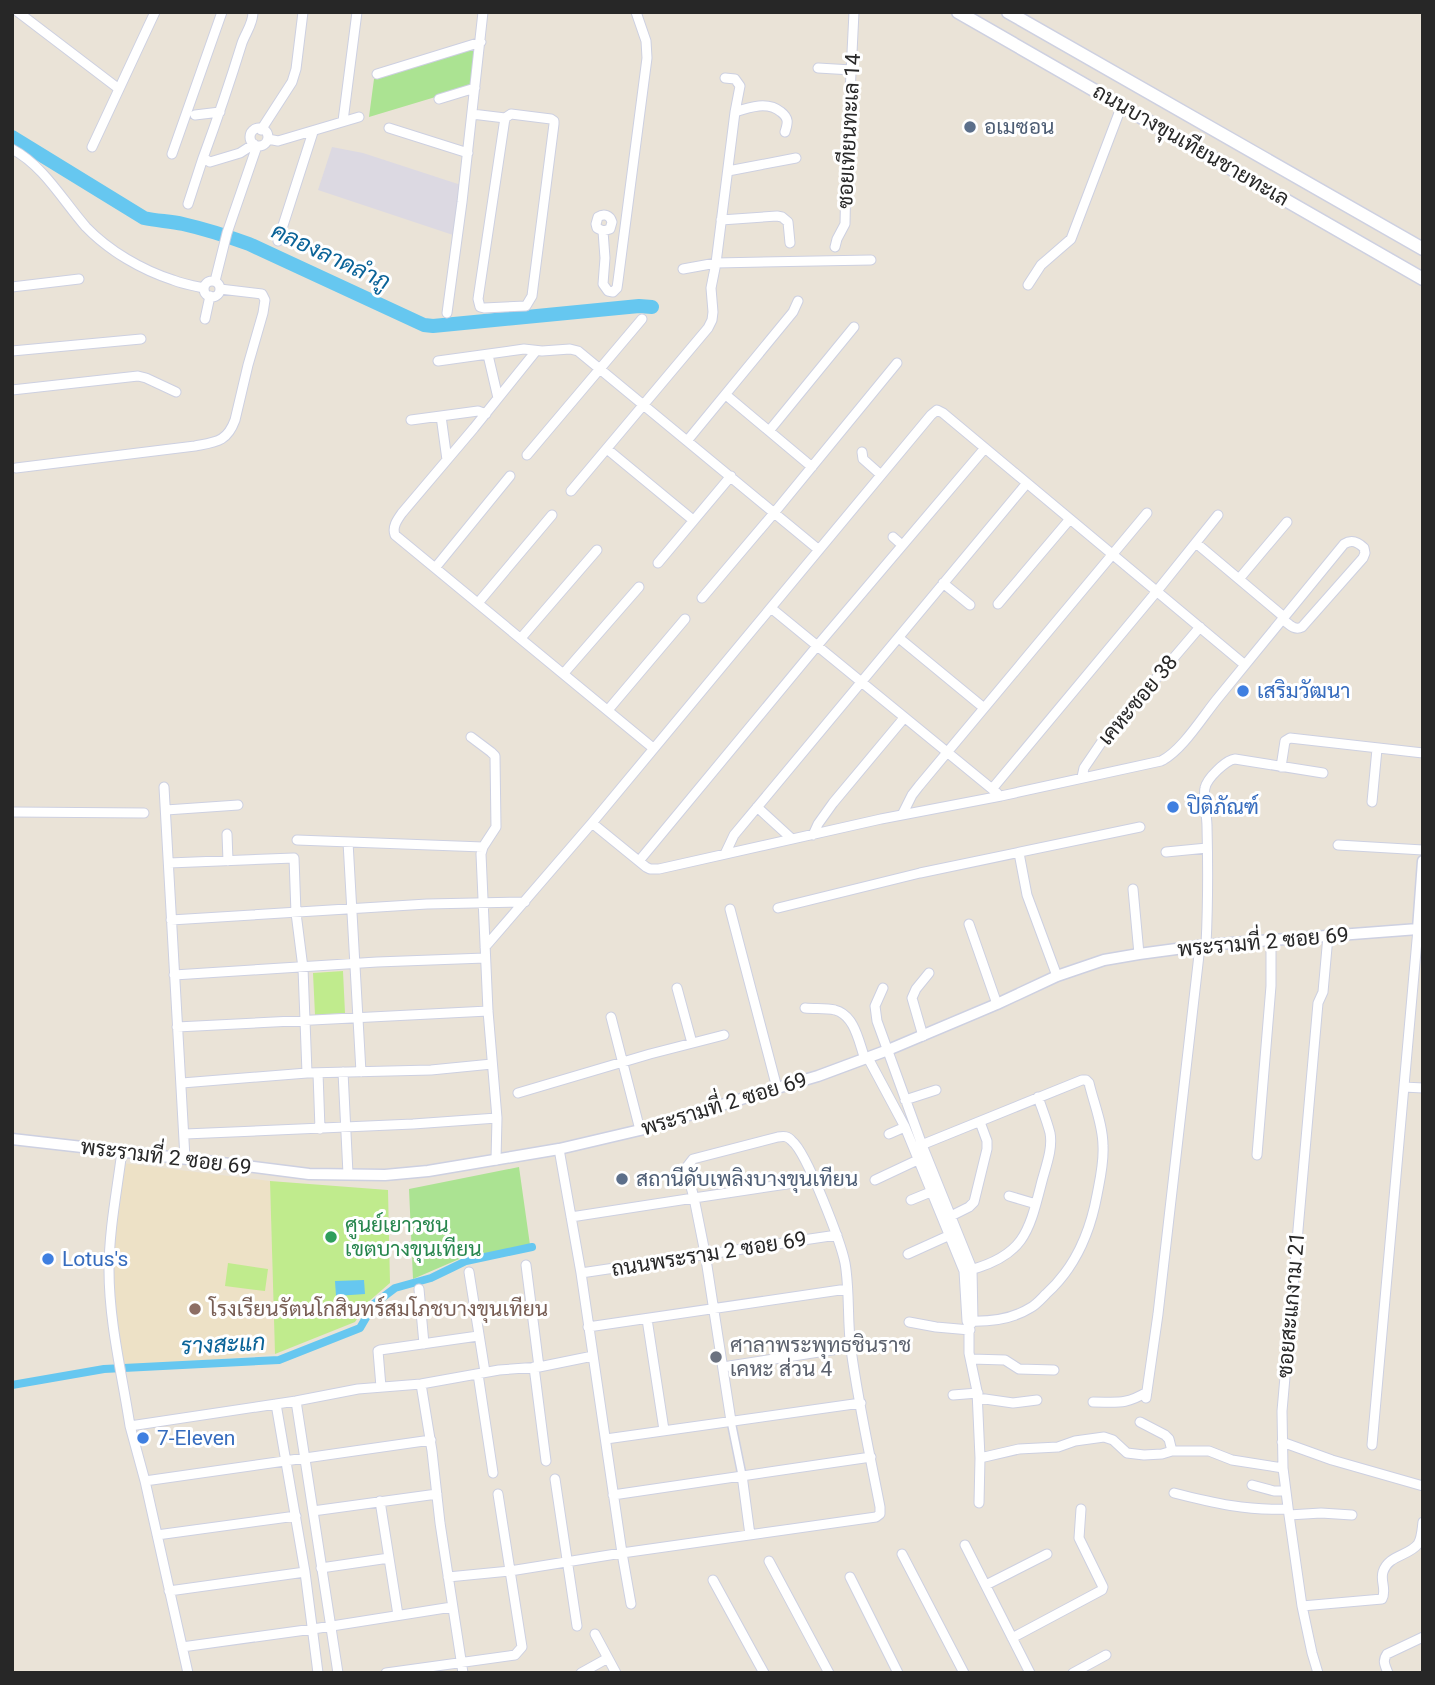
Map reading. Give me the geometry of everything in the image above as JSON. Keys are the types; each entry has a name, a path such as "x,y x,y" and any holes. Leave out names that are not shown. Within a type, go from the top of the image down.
{"main road":[{"name":"ถนนบางขุนเทียนชายทะเล","path":"958,12 1423,279"},
{"name":"ถนนบางขุนเทียนชายทะเล","path":"1007,12 1423,249"}],"street":[{"path":"18,12 119,89"},
{"path":"92,147 155,12"},
{"path":"172,154 222,12"},
{"path":"188,204 243,40 253,20 253,12"},
{"path":"261,130 292,82 303,12"},
{"path":"342,121 357,12"},
{"path":"447,313 483,12"},
{"path":"603,231 603,285 613,292 617,288 647,58 646,41 636,12"},
{"name":"ซอยเทียนทะเล 14","path":"835,247 845,224 854,12"},
{"path":"377,74 481,42"},
{"path":"818,68 852,70"},
{"path":"571,491 712,320 711,288 740,86 734,79 724,78"},
{"path":"439,99 475,88"},
{"path":"1028,285 1041,265 1071,239 1122,105"},
{"path":"735,111 772,106 786,117 788,122 785,132"},
{"path":"195,115 220,112"},
{"path":"472,114 505,118 510,114 554,121 532,296 526,306 484,308 478,304 478,299 505,118"},
{"path":"268,139 278,141 359,117"},
{"path":"389,128 468,153"},
{"path":"203,158 210,162 256,145 264,145 268,139 267,133 261,129 251,134 256,145"},
{"path":"278,241 313,132"},
{"path":"12,149 40,172 87,227 111,248 173,281 217,295 222,250 256,145"},
{"path":"728,171 796,158"},
{"path":"721,220 782,217 788,222 790,243"},
{"path":"683,269 716,263 871,260"},
{"path":"12,287 79,279"},
{"path":"16,468 195,446 226,437 235,420 265,300 262,294 217,285"},
{"path":"205,320 207,292"},
{"path":"687,441 793,312 798,301"},
{"path":"527,455 642,319"},
{"path":"769,431 854,327"},
{"path":"12,351 141,339"},
{"path":"438,361 524,349 574,350 600,368 819,550"},
{"path":"536,351 402,513 394,530 395,535 653,748"},
{"path":"488,355 498,398"},
{"path":"702,598 897,363"},
{"path":"12,390 138,376 176,392"},
{"path":"726,394 812,467"},
{"path":"485,947 937,410 1245,665"},
{"path":"411,420 478,411 486,414"},
{"path":"441,416 447,460"},
{"path":"639,862 985,448"},
{"path":"607,449 693,520"},
{"path":"862,452 863,459 881,475"},
{"path":"435,568 510,476"},
{"path":"658,564 731,476"},
{"path":"725,854 734,835 1027,483"},
{"path":"855,506 863,513"},
{"path":"902,815 912,795 1147,513"},
{"path":"478,603 552,515"},
{"path":"992,789 1218,515"},
{"path":"998,604 1070,519"},
{"path":"1240,579 1287,522"},
{"path":"893,537 902,545"},
{"path":"592,822 639,862 650,869 659,869 1150,764 1168,757 1175,752 1283,618 1344,544 1354,541 1364,548 1365,553 1298,629 1294,628 1283,618 1240,579 1196,543"},
{"path":"521,638 597,550"},
{"path":"943,583 970,604"},
{"path":"564,673 639,587"},
{"path":"771,608 1001,796"},
{"path":"608,710 685,620"},
{"name":"เคหะซอย 38","path":"1083,777 1084,768 1101,743 1200,627"},
{"path":"899,638 984,708"},
{"path":"813,835 828,808 904,718"},
{"path":"471,737 495,757 496,827 481,854 488,1011 497,1118 496,1160"},
{"path":"1281,767 1285,741 1290,738 1423,753"},
{"path":"1372,802 1377,749"},
{"path":"1093,1402 1132,1401 1147,1395 1203,946 1208,885 1207,809 1204,789 1229,760 1235,759 1323,773"},
{"path":"164,787 185,1158"},
{"path":"166,810 238,805"},
{"path":"757,807 792,839"},
{"path":"12,812 144,813"},
{"path":"778,908 920,873 1140,827"},
{"path":"227,834 228,861"},
{"path":"297,840 483,847"},
{"path":"348,842 361,1072"},
{"path":"1338,845 1423,850"},
{"path":"1166,852 1207,848"},
{"path":"1019,853 1027,895 1057,976"},
{"path":"169,863 293,858 303,968 307,1073"},
{"path":"1372,1445 1420,928 1423,861"},
{"path":"1133,889 1139,954"},
{"path":"171,920 353,908 525,902"},
{"path":"730,909 777,1088"},
{"path":"968,924 997,1004"},
{"name":"พระรามที่ 2 ซอย 69","path":"12,1139 309,1174 385,1175 428,1171 559,1149 640,1129 777,1088 888,1050 1057,976 1104,960 1203,946 1420,928"},
{"name":"ซอยสะแกงาม 21","path":"1318,1673 1302,1606 1288,1512 1283,1468 1282,1411 1318,1003 1323,992 1328,936"},
{"path":"1257,1155 1271,986 1271,940"},
{"path":"174,975 485,958"},
{"path":"923,1036 912,998 929,973"},
{"path":"677,988 692,1043"},
{"path":"883,988 877,999 875,1014 918,1147"},
{"path":"805,1008 835,1010 852,1025 867,1058 923,1157 968,1270 969,1353 978,1396 979,1503"},
{"path":"177,1027 488,1011"},
{"path":"611,1017 640,1129"},
{"path":"518,1093 724,1035"},
{"path":"182,1083 307,1073 431,1070 492,1064"},
{"path":"343,1072 348,1174"},
{"path":"318,1073 320,1129"},
{"path":"909,1322 936,1327 992,1322 1031,1308 1062,1279 1086,1239 1101,1179 1103,1148 1102,1133 1086,1080 918,1147"},
{"path":"1404,1087 1423,1088"},
{"path":"905,1100 936,1090"},
{"path":"968,1270 1001,1259 1021,1241 1029,1228 1050,1152 1051,1135 1038,1097"},
{"path":"184,1134 346,1128 497,1118"},
{"path":"948,1217 969,1208 975,1199 987,1149 980,1122"},
{"path":"889,1134 905,1127"},
{"name":"ถนนพระราม 2 ซอย 69","path":"559,1149 581,1273 622,1553 876,1517 880,1514 880,1507 851,1348 845,1264 837,1235 797,1146 785,1136 693,1159 686,1168 694,1198"},
{"path":"122,1151 110,1247 112,1310 130,1426 188,1673"},
{"path":"923,1157 933,1191 948,1217 950,1235 968,1270"},
{"path":"876,1180 923,1157"},
{"path":"571,1217 814,1180"},
{"path":"911,1200 933,1191"},
{"path":"1009,1196 1036,1204"},
{"path":"694,1198 750,1535"},
{"name":"ถนนพระราม 2 ซอย 69","path":"581,1273 837,1235"},
{"path":"908,1254 950,1235"},
{"path":"526,1265 546,1461"},
{"path":"469,1272 493,1473"},
{"path":"419,1289 424,1344"},
{"path":"588,1327 847,1289"},
{"path":"648,1319 664,1430"},
{"path":"381,1387 378,1351 478,1336"},
{"path":"723,1367 851,1348"},
{"path":"130,1426 358,1389 421,1384 537,1367 593,1356"},
{"path":"971,1359 1005,1360 1019,1369 1054,1370"},
{"path":"421,1384 463,1673"},
{"path":"953,1395 978,1396 1013,1404 1037,1400"},
{"path":"296,1401 338,1673"},
{"path":"606,1439 861,1403"},
{"path":"276,1404 305,1572 318,1673"},
{"path":"1140,1422 1165,1435 1172,1451"},
{"path":"980,1458 1019,1449 1058,1447 1074,1441 1104,1437 1112,1440 1127,1453 1209,1451 1232,1460 1283,1468"},
{"path":"145,1481 431,1440"},
{"path":"1282,1442 1332,1460 1423,1486"},
{"path":"613,1495 870,1457"},
{"path":"555,1479 577,1626"},
{"path":"1252,1485 1286,1491"},
{"path":"1174,1493 1226,1506 1352,1515"},
{"path":"313,1511 437,1494"},
{"path":"386,1673 515,1655 521,1649 498,1494"},
{"path":"380,1501 398,1615"},
{"path":"1012,1638 1103,1587 1079,1538 1081,1509"},
{"path":"157,1535 296,1516"},
{"path":"1302,1606 1382,1599 1385,1594 1382,1574 1384,1569 1393,1559 1417,1546 1423,1522"},
{"path":"965,1545 1030,1673"},
{"path":"448,1577 510,1571 622,1553 631,1604"},
{"path":"902,1554 964,1673"},
{"path":"985,1585 1048,1554"},
{"path":"321,1568 388,1558"},
{"path":"769,1561 829,1673"},
{"path":"169,1591 305,1572"},
{"path":"850,1577 898,1673"},
{"path":"713,1580 764,1673"},
{"path":"182,1647 452,1607"},
{"path":"595,1634 616,1673"},
{"path":"1388,1673 1384,1664 1387,1654 1423,1637"},
{"path":"1073,1673 1106,1655"},
{"path":"581,1673 608,1658"}],"shaded area":[{"path":"332,147 363,153 461,185 456,236 318,190"},
{"name":"โรงเรียนรัตนโกสินทร์สมโภชบางขุนเทียน","path":"122,1163 270,1181 275,1354 121,1368 113,1265"}],"green space":[{"path":"476,48 472,86 369,117 374,79"},
{"path":"343,971 345,1013 315,1015 313,973"},
{"path":"519,1167 530,1245 464,1257 413,1279 409,1189"},
{"name":"ศูนย์เยาวชน เขตบางขุนเทียน","path":"270,1181 388,1190 390,1283 368,1302 355,1322 275,1354"},
{"path":"228,1263 268,1269 265,1291 225,1286"}],"water":[{"path":"364,1280 365,1294 336,1296 335,1281"}],"waterway":[{"name":"คลองลาดลำภู","path":"12,137 144,218 191,226 249,244 424,325 652,307"},
{"name":"รางสะแก","path":"12,1385 104,1369 279,1360 360,1328 374,1304 395,1288 431,1278 466,1261 532,1247"}],"place":[{"name":"อเมซอน","path":"970,127"},
{"name":"เสริมวัฒนา","path":"1243,691"},
{"name":"ปิติภัณฑ์","path":"1173,807"},
{"name":"สถานีดับเพลิงบางขุนเทียน","path":"622,1179"},
{"name":"ศูนย์เยาวชน เขตบางขุนเทียน","path":"331,1237"},
{"name":"Lotus's","path":"48,1259"},
{"name":"โรงเรียนรัตนโกสินทร์สมโภชบางขุนเทียน","path":"195,1309"},
{"name":"ศาลาพระพุทธชินราช เคหะ ส่วน 4","path":"716,1357"},
{"name":"7-Eleven","path":"143,1438"}]}
